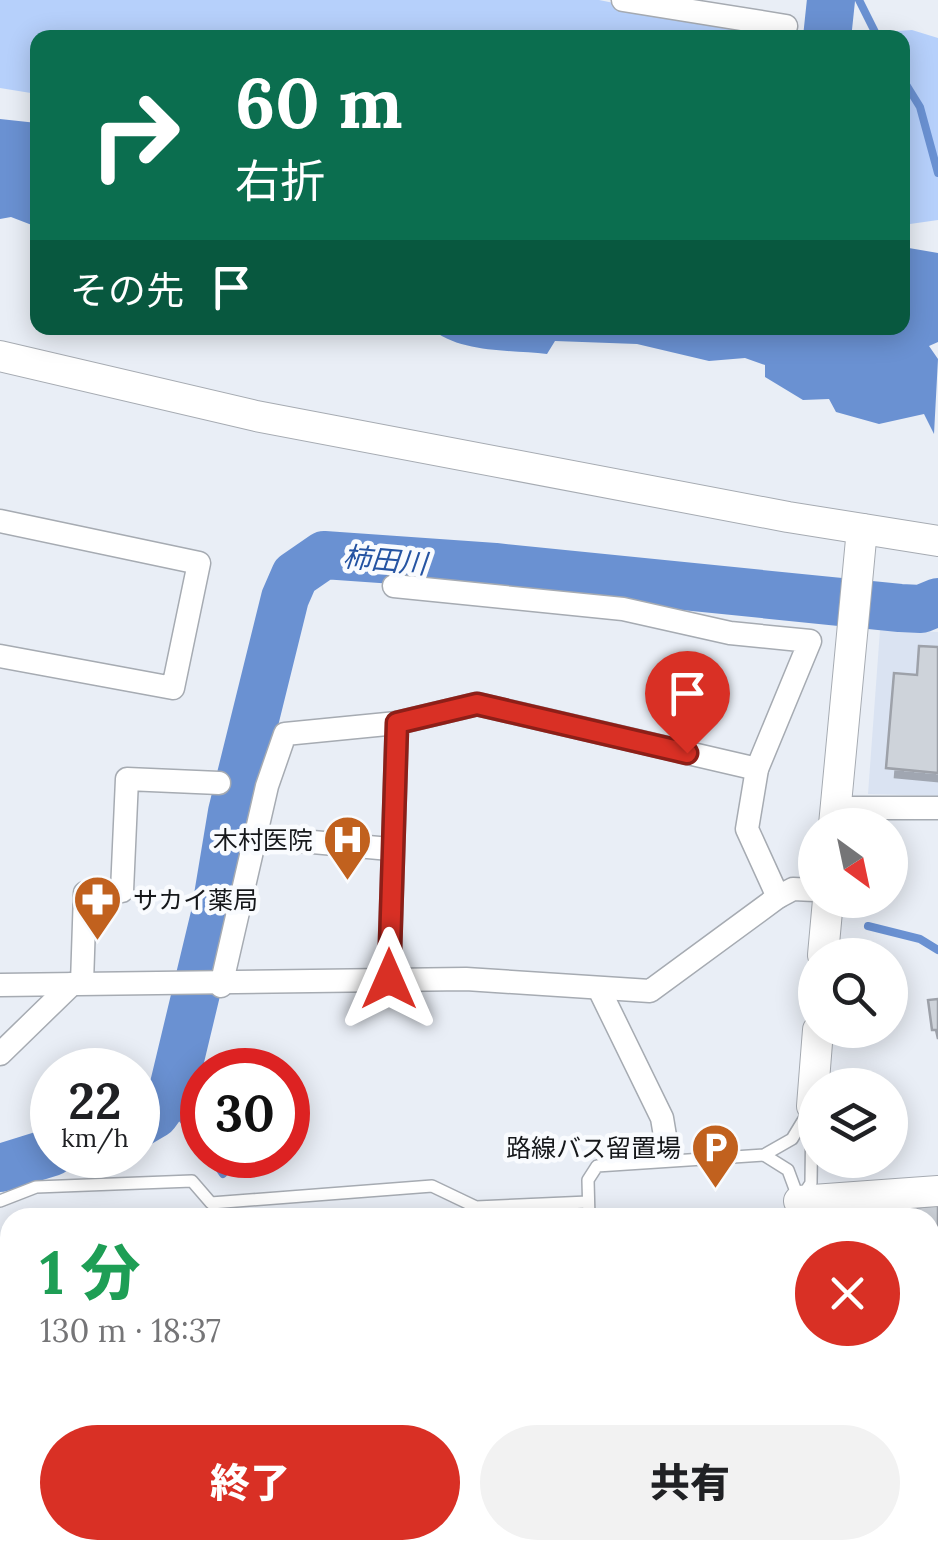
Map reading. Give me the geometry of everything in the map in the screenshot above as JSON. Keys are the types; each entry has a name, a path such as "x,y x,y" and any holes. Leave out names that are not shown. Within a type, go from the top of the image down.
{"street":[{"path":"623,0 680,5 786,26"},
{"path":"3,364 256,416 938,541"},
{"path":"0,522 199,563 173,688 0,656"},
{"path":"836,808 862,529"},
{"path":"394,586 623,609 730,633 810,641 756,769 746,829 778,897"},
{"path":"203,986 257,837 267,786 285,734 397,723 477,704 756,769"},
{"path":"389,979 390,848 397,723"},
{"path":"0,1054 77,984 85,893 122,890 126,779 219,782"},
{"path":"908,811 938,808"},
{"path":"257,837 390,848"},
{"path":"0,985 203,986 389,979 558,982 600,991 650,991 778,897 798,888"},
{"path":"600,991 662,1118 664,1136"},
{"path":"809,1208 938,1191"}],"lane":[{"path":"588,1208 588,1180 598,1166 764,1155 792,1139 798,1129"},
{"path":"764,1155 788,1170 794,1208"},
{"path":"795,1208 810,1178"},
{"path":"0,1201 36,1187 192,1181 211,1208"},
{"path":"211,1203 432,1186 476,1208 588,1202"}],"shaded area":[{"path":"0,0 599,0 747,30 30,30 30,93 0,88"},
{"path":"910,30 938,38 938,220 910,224"},
{"path":"0,119 30,122 30,224 11,217 0,219"},
{"path":"910,248 938,253 938,342 929,346 938,359 934,434 924,414 879,424 836,412 829,399 803,400 765,377 765,365 745,358 709,361 637,344 555,341 547,354 502,351 442,336 910,335"},
{"path":"880,630 938,632 938,796 868,794"}],"building":[{"path":"919,646 938,647 938,773 886,768 894,673 917,675"},
{"path":"938,999 938,1039 936,1030 932,1030 928,1000"}],"waterway":[{"path":"828,30 831,0"},
{"path":"859,0 874,30"},
{"path":"910,91 920,107 938,173"},
{"name":"柿田川","path":"160,1107 173,1089 215,914 232,812 285,598 295,575 324,555 495,567 900,608 921,609 938,602"},
{"path":"896,626 900,608"},
{"path":"868,926 920,939 938,950"},
{"path":"166,1099 180,1116"},
{"name":"柿田川","path":"0,1168 30,1159"}],"place":[{"name":"木村医院","path":"348,882"},
{"name":"サカイ薬局","path":"98,942"},
{"name":"路線バス留置場","path":"716,1190"}],"route":[{"path":"389,979 390,848 397,723 477,704 687,753"}]}
